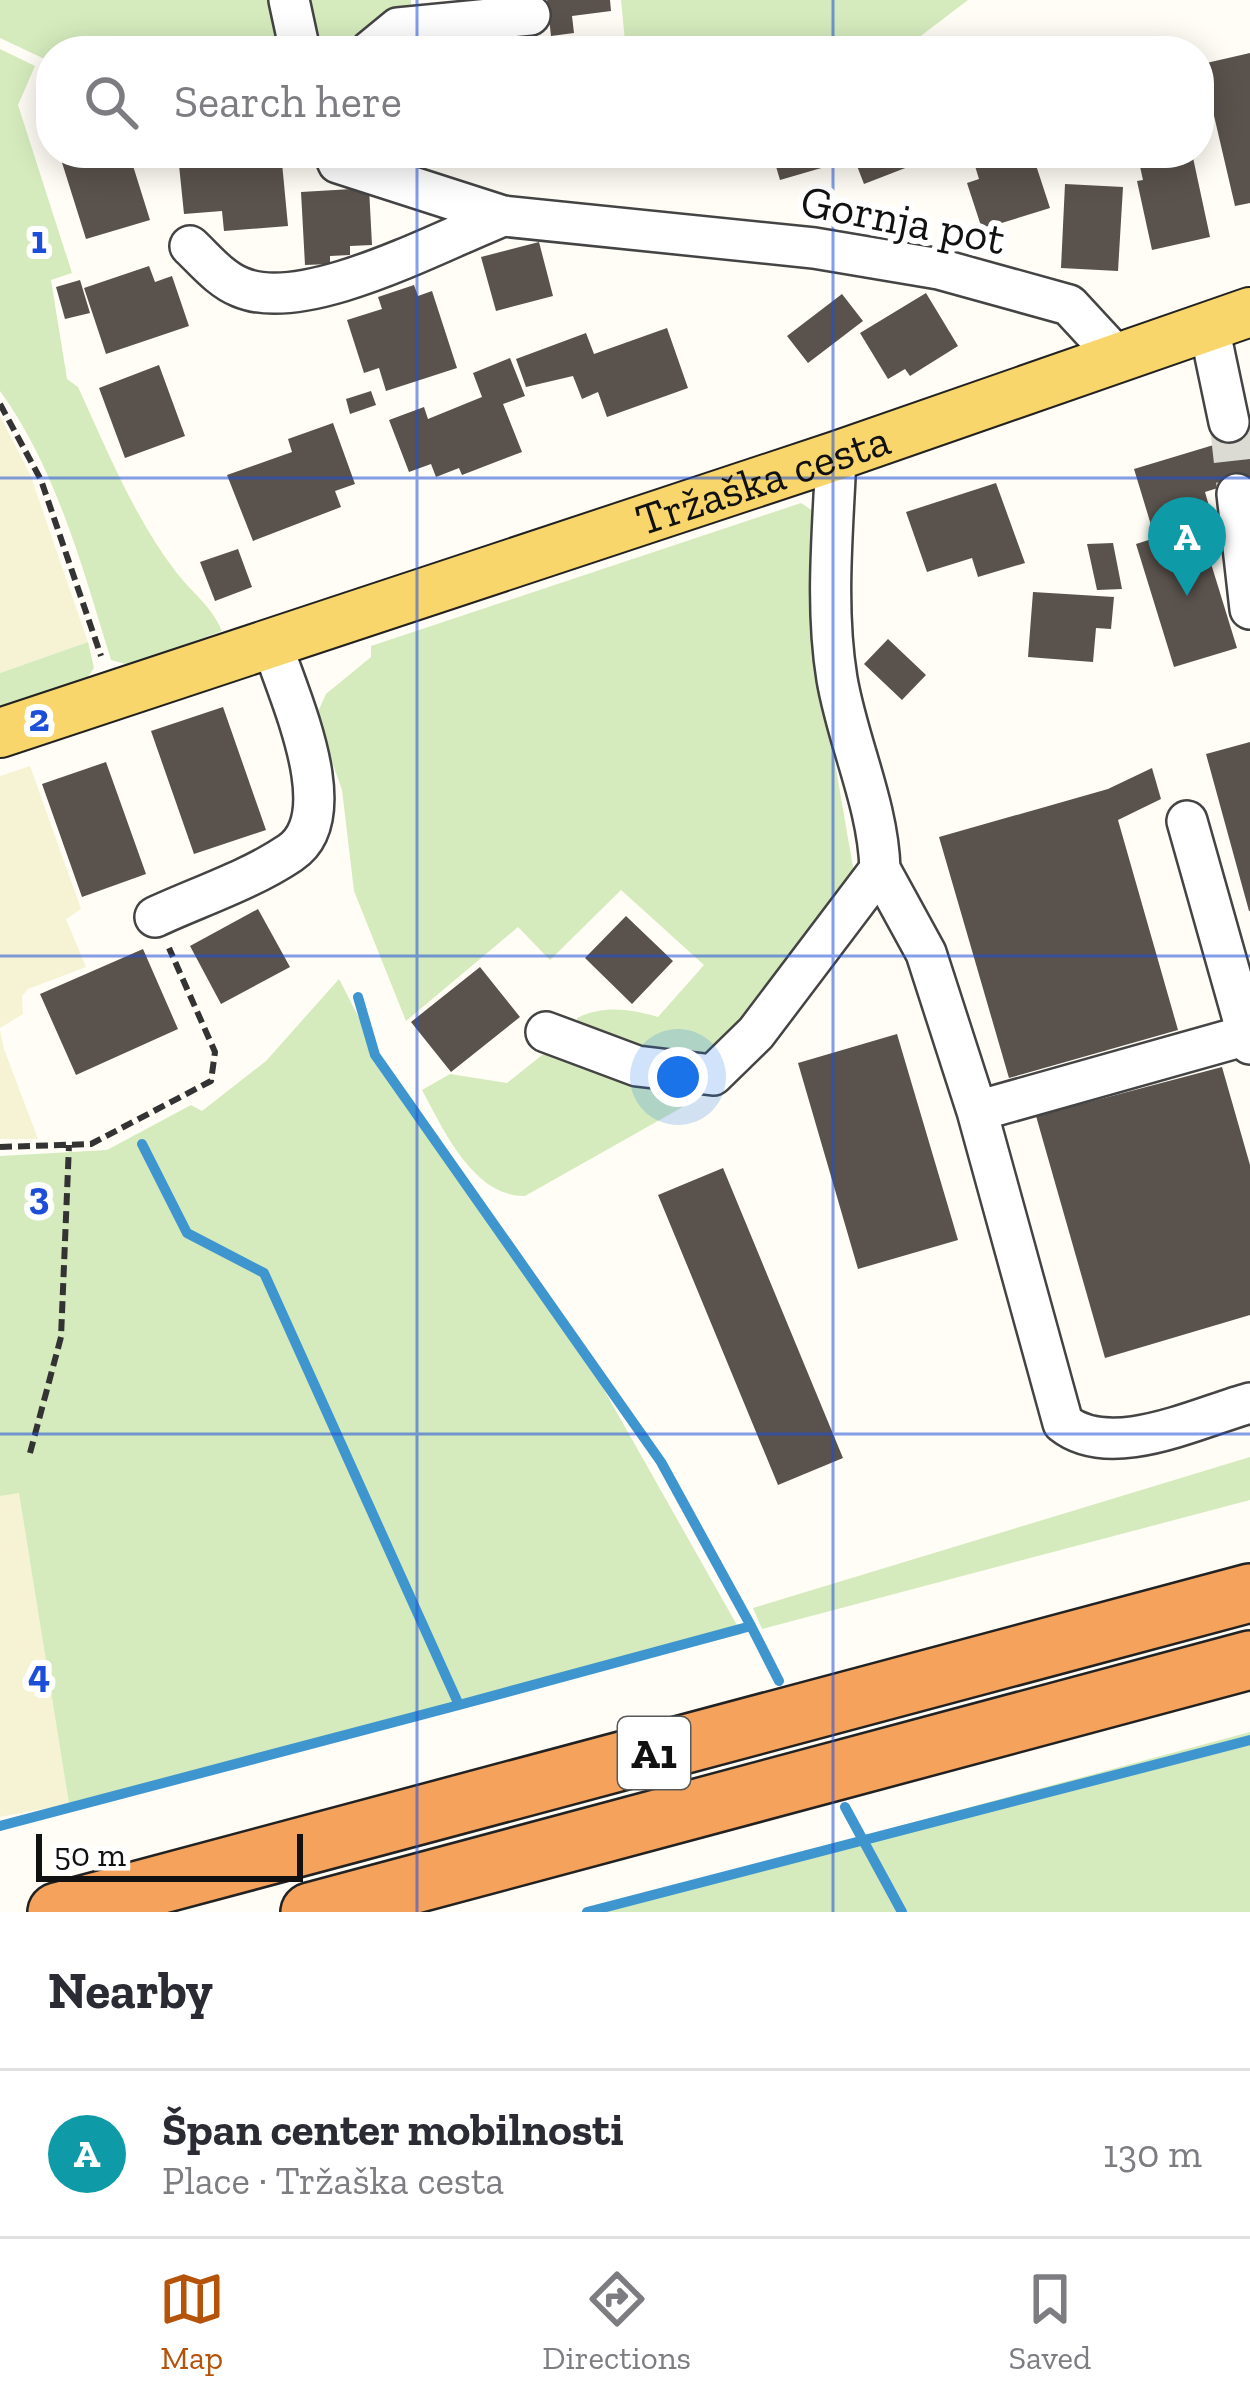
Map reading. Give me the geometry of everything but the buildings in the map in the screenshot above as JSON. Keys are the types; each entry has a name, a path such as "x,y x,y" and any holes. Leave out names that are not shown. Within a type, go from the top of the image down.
{"highway":[{"name":"A1","path":"57,1912 1250,1593"},
{"name":"A1","path":"310,1912 1250,1660"}],"main road":[{"name":"Tržaška cesta","path":"0,733 1230,320"}],"street":[{"path":"289,0 297,36"},
{"path":"388,36 398,28 530,14"},
{"name":"Gornja pot","path":"352,168 502,216 814,248 939,269 1069,305 1118,358"},
{"path":"401,168 416,191"},
{"name":"Gornja pot","path":"190,246 238,287 266,295 302,294 502,216"},
{"path":"1229,422 1230,320"},
{"path":"836,456 830,629 848,730 879,836 880,869 926,953 977,1111 1063,1424 1082,1438 1109,1438 1144,1434 1250,1403"},
{"path":"1238,494 1250,609"},
{"path":"154,917 293,852 311,825 316,785 272,644"},
{"path":"977,1111 1249,1039 1186,820"},
{"path":"546,1032 637,1066 713,1075 756,1033 880,869"}],"path":[{"path":"0,404 41,480 114,697"},
{"path":"0,1147 91,1144 211,1081 214,1052 154,917"},
{"path":"30,1453 61,1337 69,1144"}],"shaded area":[{"path":"0,416 30,474 88,642 0,673"},
{"path":"30,766 81,909 66,919 86,967 28,989 22,996 23,1014 0,1028 0,776"},
{"path":"0,1030 4,1049 38,1139 0,1139"},
{"path":"19,1492 69,1804 0,1817 0,1496"}],"green space":[{"path":"0,0 279,0 286,36 36,36 36,55 0,38"},
{"path":"297,0 411,0 411,10 378,36 305,36"},
{"path":"621,0 968,0 921,36 625,36"},
{"path":"0,49 35,66 18,105 72,273 51,280 67,379 78,387 147,529 222,631 129,665 111,660 52,486 0,391"},
{"path":"801,503 816,513 812,630 854,873 783,977 739,1029 697,1057 653,1055 577,1032 577,1018 597,1011 627,1010 658,1017 704,965 621,890 550,960 518,927 406,1021 354,891 342,790 316,716 326,694 371,657 371,646"},
{"path":"88,642 94,668 87,678 0,709 0,673"},
{"path":"339,979 402,1102 590,1365 742,1634 69,1804 19,1493 0,1496 0,1156 107,1150 191,1105 202,1111 266,1061"},
{"path":"561,1052 684,1086 695,1100 525,1196 490,1186 463,1159 422,1090 450,1074 507,1083 542,1055"},
{"path":"1250,1457 1250,1500 762,1629 753,1608"},
{"path":"1250,1732 1250,1912 580,1912"}],"waterway":[{"path":"358,997 375,1055 661,1462 751,1626"},
{"path":"142,1144 187,1233 264,1273 459,1705 751,1626 779,1681"},
{"path":"0,1826 459,1705"},
{"path":"587,1912 1250,1740"},
{"path":"845,1807 902,1912"}],"tunnel":[{"path":"1229,422 1237,494"}],"place":[{"name":"Špan center mobilnosti","path":"1187,596"}]}
